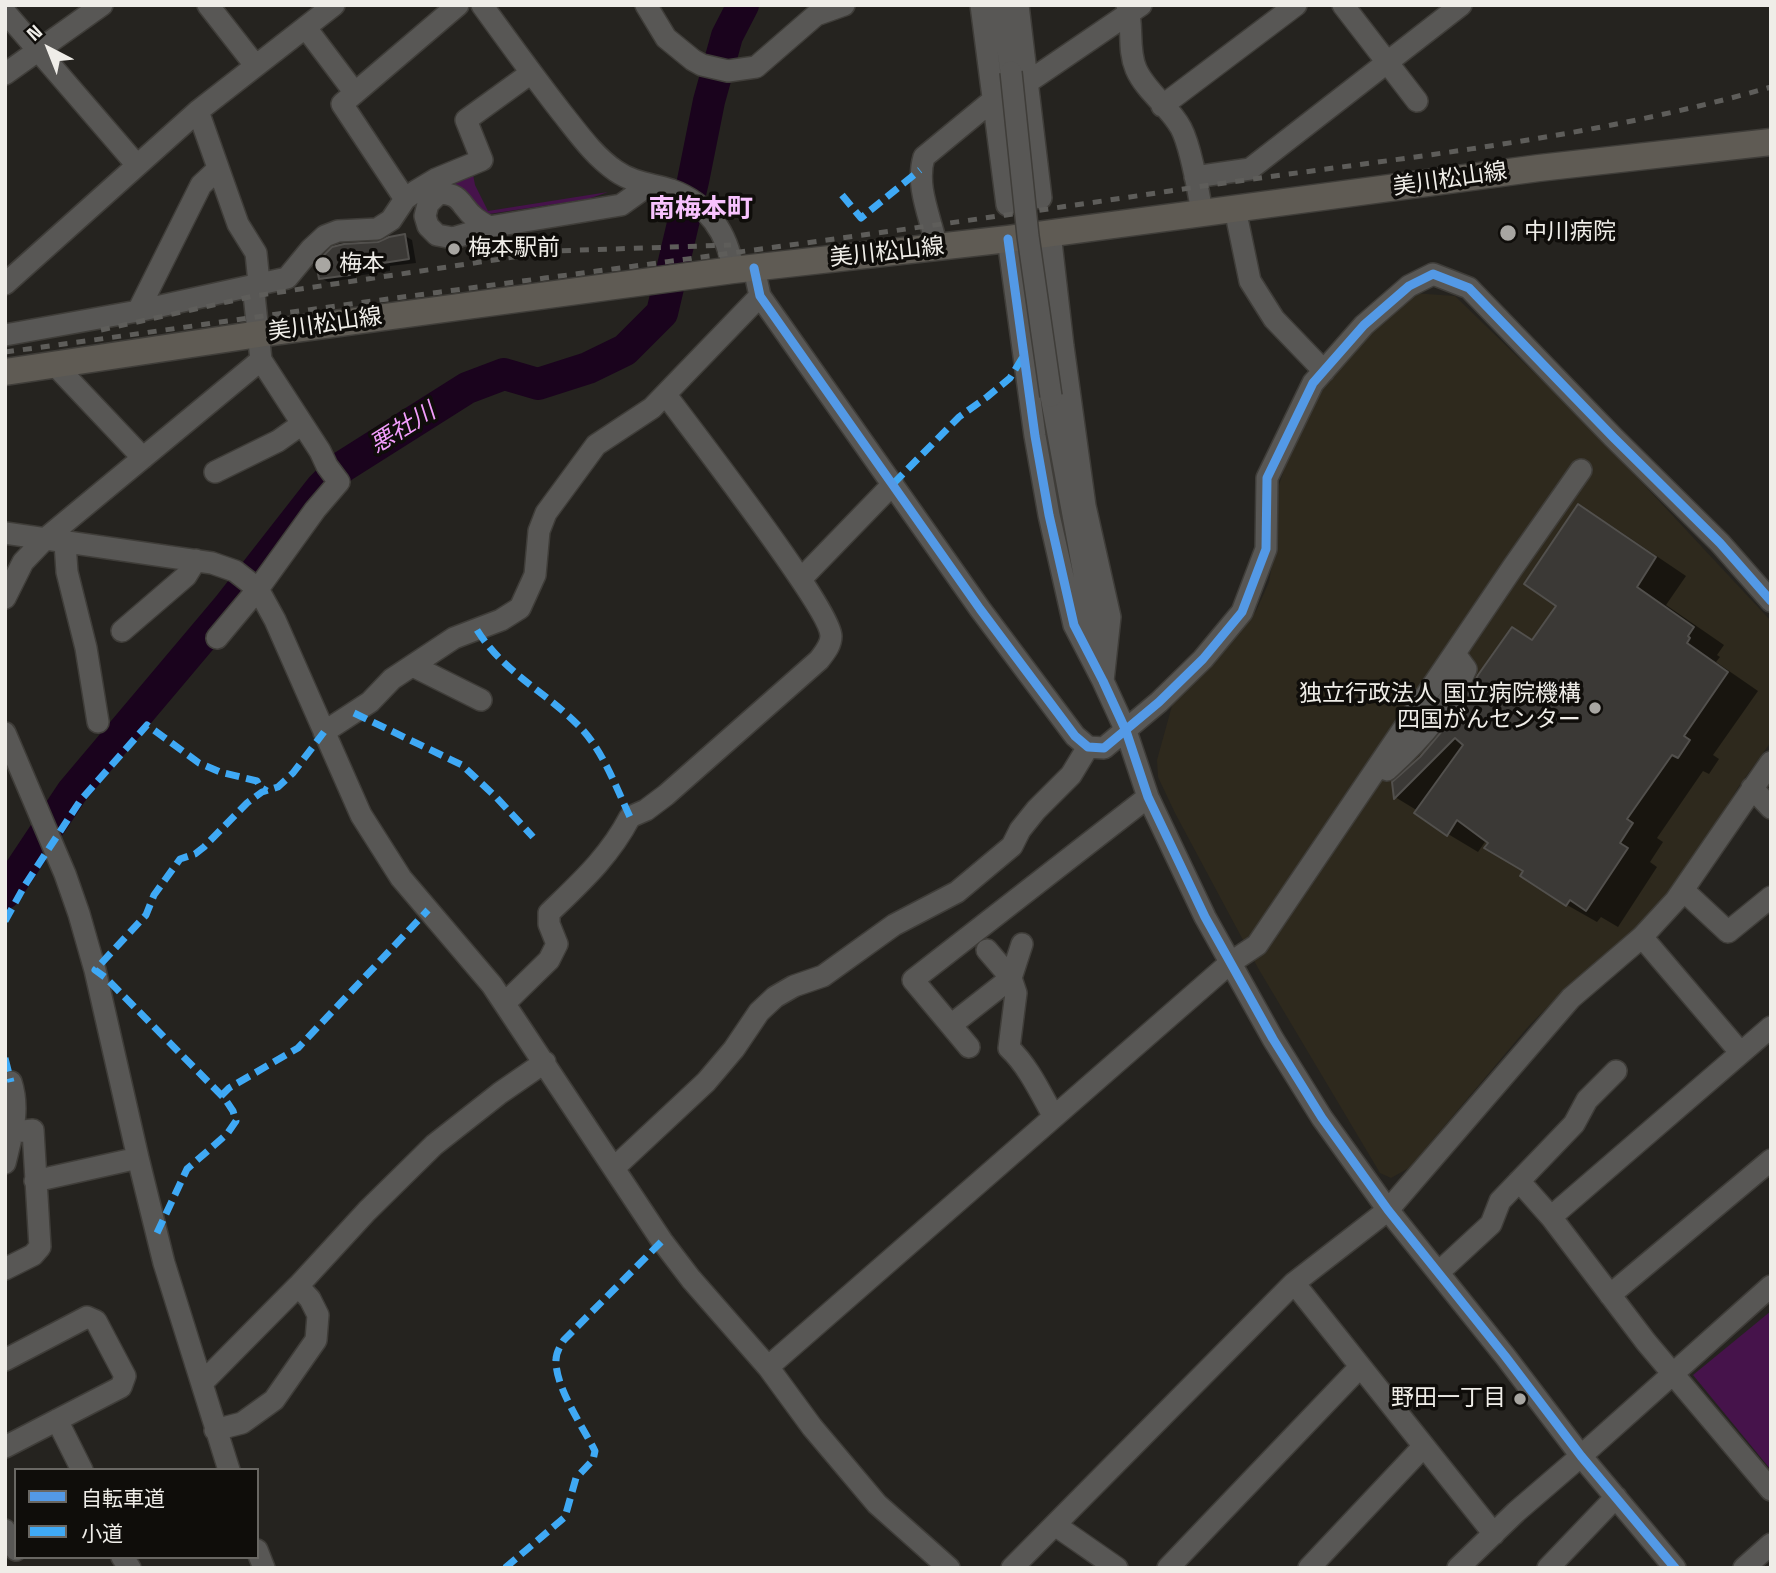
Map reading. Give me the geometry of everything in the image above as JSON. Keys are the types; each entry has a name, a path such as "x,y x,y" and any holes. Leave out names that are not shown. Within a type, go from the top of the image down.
{"main road":[{"name":"美川松山線","path":"5,372 54,364 260,347 743,269 937,248 1539,169 1771,142"}],"street":[{"path":"5,74 102,5"},
{"path":"208,5 255,65"},
{"path":"5,284 198,111 334,5"},
{"path":"405,200 342,104 458,5"},
{"path":"482,5 531,73 603,162 630,180 671,191 702,208 723,233 731,254 980,609 1075,736 1088,747 1104,748 1126,731 1203,659 1242,612 1266,549 1267,478 1313,383 1364,325 1409,286 1433,274 1469,288 1720,543 1771,601"},
{"path":"646,5 666,38 693,60 728,71 756,67 816,15 844,5"},
{"path":"981,5 1007,205"},
{"path":"1002,5 1036,152 1041,198"},
{"path":"1018,5 1019,77 1028,236 1051,396 1103,681"},
{"path":"1162,106 1296,5"},
{"path":"1343,5 1418,101"},
{"path":"1195,177 1250,169 1461,5"},
{"path":"937,248 921,183 920,170 924,157 1019,77 1133,8"},
{"path":"1133,8 1129,41 1134,65 1143,82 1181,128 1202,212"},
{"path":"5,12 136,164"},
{"path":"306,28 355,93"},
{"path":"5,335 138,311 287,278 311,248 325,236 338,230 377,229 391,220 405,200 436,179 482,160 466,120 531,73"},
{"path":"198,111 238,224 257,253 260,347 302,424 339,482 216,638"},
{"path":"1000,156 1015,168 1028,164 1036,152"},
{"path":"138,311 201,185 218,169"},
{"path":"489,227 621,205 649,185"},
{"path":"1235,209 1250,281 1274,319 1324,371"},
{"path":"1050,233 1085,506 1110,617 1103,681"},
{"path":"1008,239 1035,436 1074,625 1126,731 1148,797 1205,917 1273,1039 1322,1118 1388,1210 1581,1456 1675,1568"},
{"path":"324,732 370,702 392,679 454,638 501,620 520,608 535,575 539,531 546,513 596,445 652,408 760,296"},
{"path":"5,598 23,562 55,541 260,347"},
{"path":"54,364 142,458"},
{"path":"505,1003 549,960 556,944 549,924 549,913 616,844 630,817 646,810 666,795 819,660 829,646 831,635 826,621 801,579 666,394"},
{"path":"215,472 278,441 302,424"},
{"path":"768,1367 1230,963 1257,945 1581,470"},
{"path":"801,579 893,484"},
{"path":"5,533 212,563 235,571 256,587 275,620 361,815 401,878 492,985 662,1241 691,1279 768,1367 812,1427 877,1504 949,1568"},
{"path":"55,541 67,572 86,648 98,722"},
{"path":"122,631 187,576 196,560"},
{"path":"413,666 481,700"},
{"path":"5,733 79,914 164,1263 228,1468"},
{"path":"614,1168 706,1082 734,1049 759,1012 775,997 794,986 823,976 894,925 957,892 1012,846 1020,830 1036,810 1071,775 1088,747"},
{"path":"1012,1568 1294,1283 1388,1210 1571,998 1642,937 1683,890 1771,762"},
{"path":"1752,788 1771,808"},
{"path":"969,1047 913,979 1148,797"},
{"path":"1683,890 1728,932 1771,897"},
{"path":"1642,937 1740,1052"},
{"path":"951,1025 1011,978 1022,944"},
{"path":"987,950 1011,978 1016,993 1009,1048 1032,1077 1054,1117"},
{"path":"1551,1217 1771,1027"},
{"path":"202,1383 434,1145 500,1093 545,1062"},
{"path":"1439,1272 1491,1224 1500,1201 1574,1124 1587,1100 1616,1071"},
{"path":"5,1163 13,1132 16,1099 11,1082"},
{"path":"5,1269 33,1255 40,1247 33,1130 13,1132"},
{"path":"35,1181 138,1158"},
{"path":"1610,1295 1771,1160"},
{"path":"1519,1181 1551,1217 1646,1342 1771,1490"},
{"path":"1294,1283 1493,1534"},
{"path":"215,1430 242,1423 274,1400 316,1340 318,1315 310,1298 298,1286"},
{"path":"1458,1568 1771,1286"},
{"path":"5,1360 87,1317 96,1321 125,1377 121,1387 5,1447"},
{"path":"1168,1568 1360,1367"},
{"path":"57,1420 81,1468"},
{"path":"1310,1568 1423,1447"},
{"path":"1559,1564 1616,1497"},
{"path":"1055,1525 1117,1568"},
{"path":"1744,1568 1771,1544"}],"shaded area":[{"path":"472,169 475,185 488,211 608,192 588,199 489,214 462,189 448,183"},
{"path":"1413,293 1455,296 1590,427 1771,621 1771,742 1739,786 1686,875 1640,926 1565,989 1527,1028 1409,1168 1391,1178 1380,1173 1258,968 1175,813 1158,777 1157,760 1173,702 1234,639 1256,611 1269,582 1279,485 1290,451 1308,415 1332,374 1369,333"},
{"path":"1771,1311 1771,1470 1693,1375"}],"building":[{"path":"405,234 409,259 383,263 384,268 319,279 316,263 332,247 378,242"},
{"name":"独立行政法人 国立病院機構 四国がんセンター","path":"1578,504 1656,557 1637,587 1694,627 1687,643 1728,672 1684,736 1690,740 1678,758 1672,755 1627,819 1633,823 1620,843 1628,848 1586,911 1570,900 1566,906 1520,876 1523,871 1484,848 1488,843 1457,820 1447,836 1414,813 1463,745 1455,738 1394,799 1392,782 1420,757 1442,731 1512,627 1532,640 1556,606 1524,584"}],"waterway":[{"name":"悪社川","path":"5,893 72,792 228,607 321,488 342,467 467,388 504,374 538,384 588,368 625,350 662,313 709,101 727,36 743,5"}],"railway":[{"path":"5,352 1472,149 1622,123 1771,87"},
{"path":"101,330 254,296 554,251 731,245"}],"marked path":[{"path":"842,195 861,218 920,170"},
{"path":"893,484 959,417 1010,378 1024,355"},
{"path":"477,630 512,670 580,727 596,747 630,817"},
{"path":"354,713 462,765 533,837"},
{"path":"5,921 25,885 80,801 147,725 199,763 220,772 257,781 260,787 267,791"},
{"path":"157,1233 187,1169 227,1134 236,1121 225,1099 95,970 146,915 154,895 180,859 195,854 204,847 247,803 262,792 278,787 293,773 324,732"},
{"path":"221,1096 229,1088 298,1048 428,910"},
{"path":"5,1058 11,1082"},
{"path":"505,1568 565,1517 576,1478 593,1460 595,1451 560,1382 556,1360 558,1350 564,1340 662,1241"}],"cycle path":[{"path":"1008,239 1035,436 1049,515 1074,625 1126,731 1148,797 1205,917 1273,1039 1322,1118 1388,1210 1581,1456 1675,1568"},
{"path":"754,268 760,296 980,609 1075,736 1088,747 1104,748 1159,702 1203,659 1242,612 1266,549 1267,478 1313,383 1364,325 1409,286 1433,274 1469,288 1720,543 1771,601"}],"place":[{"name":"中川病院","path":"1508,233"},
{"name":"梅本駅前","path":"454,249"},
{"name":"梅本","path":"323,265"},
{"name":"独立行政法人 国立病院機構 四国がんセンター","path":"1595,708"},
{"name":"野田一丁目","path":"1520,1399"}],"district":[{"name":"南梅本町","path":"701,210"}]}
